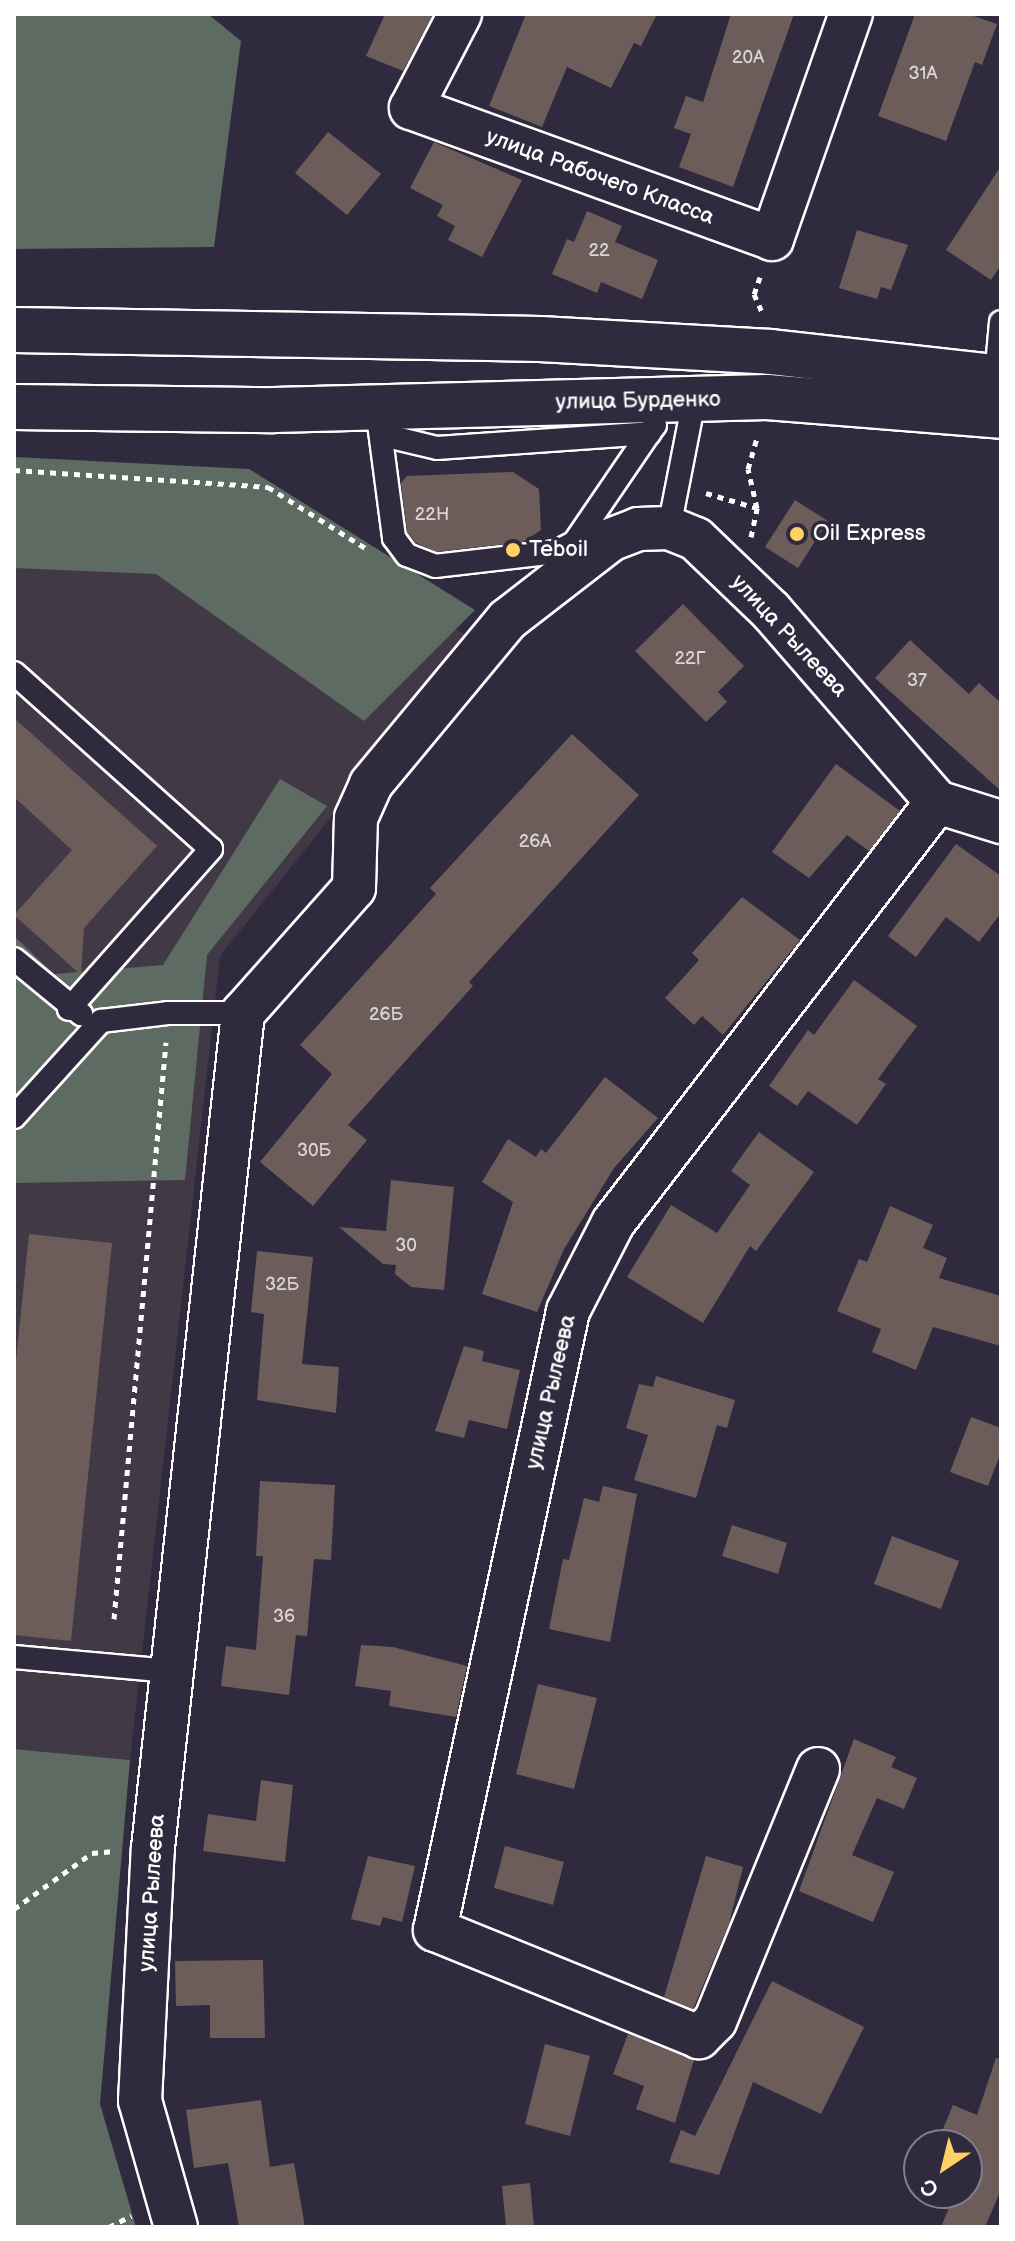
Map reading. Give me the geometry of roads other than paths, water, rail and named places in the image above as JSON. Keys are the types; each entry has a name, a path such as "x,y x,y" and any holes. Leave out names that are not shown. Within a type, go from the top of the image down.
{"main road":[{"path":"14,330 540,339 755,351 999,390"},
{"name":"улица Бурденко","path":"14,407 274,410 336,407 671,412 767,397 999,390"}],"street":[{"name":"улица Рабочего Класса","path":"460,14 411,108 772,239 851,14"},
{"name":"улица Рылеева","path":"673,508 696,539 742,584 937,802 613,1223 568,1311 435,1930 699,2037 715,2021 818,1769"},
{"path":"243,1013 354,888 356,818 371,784 507,620 610,540 638,529 673,508"},
{"path":"937,802 1001,822"},
{"name":"улица Рылеева","path":"176,2227 140,2101 153,1848 243,1013"}],"lane":[{"path":"999,390 1001,322"},
{"path":"336,407 378,416"},
{"path":"378,416 387,436 437,448 671,412"},
{"path":"378,416 394,538 407,555 435,566 556,552 574,543 671,412"},
{"path":"671,412 673,508"},
{"path":"14,673 211,849 69,1009"},
{"path":"14,959 69,1009 101,1021 168,1013 243,1013"},
{"path":"14,1117 101,1021"},
{"path":"14,1657 170,1671"}],"place":[{"name":"Oil Express","path":"797,534"},
{"name":"Teboil","path":"513,550"}]}
